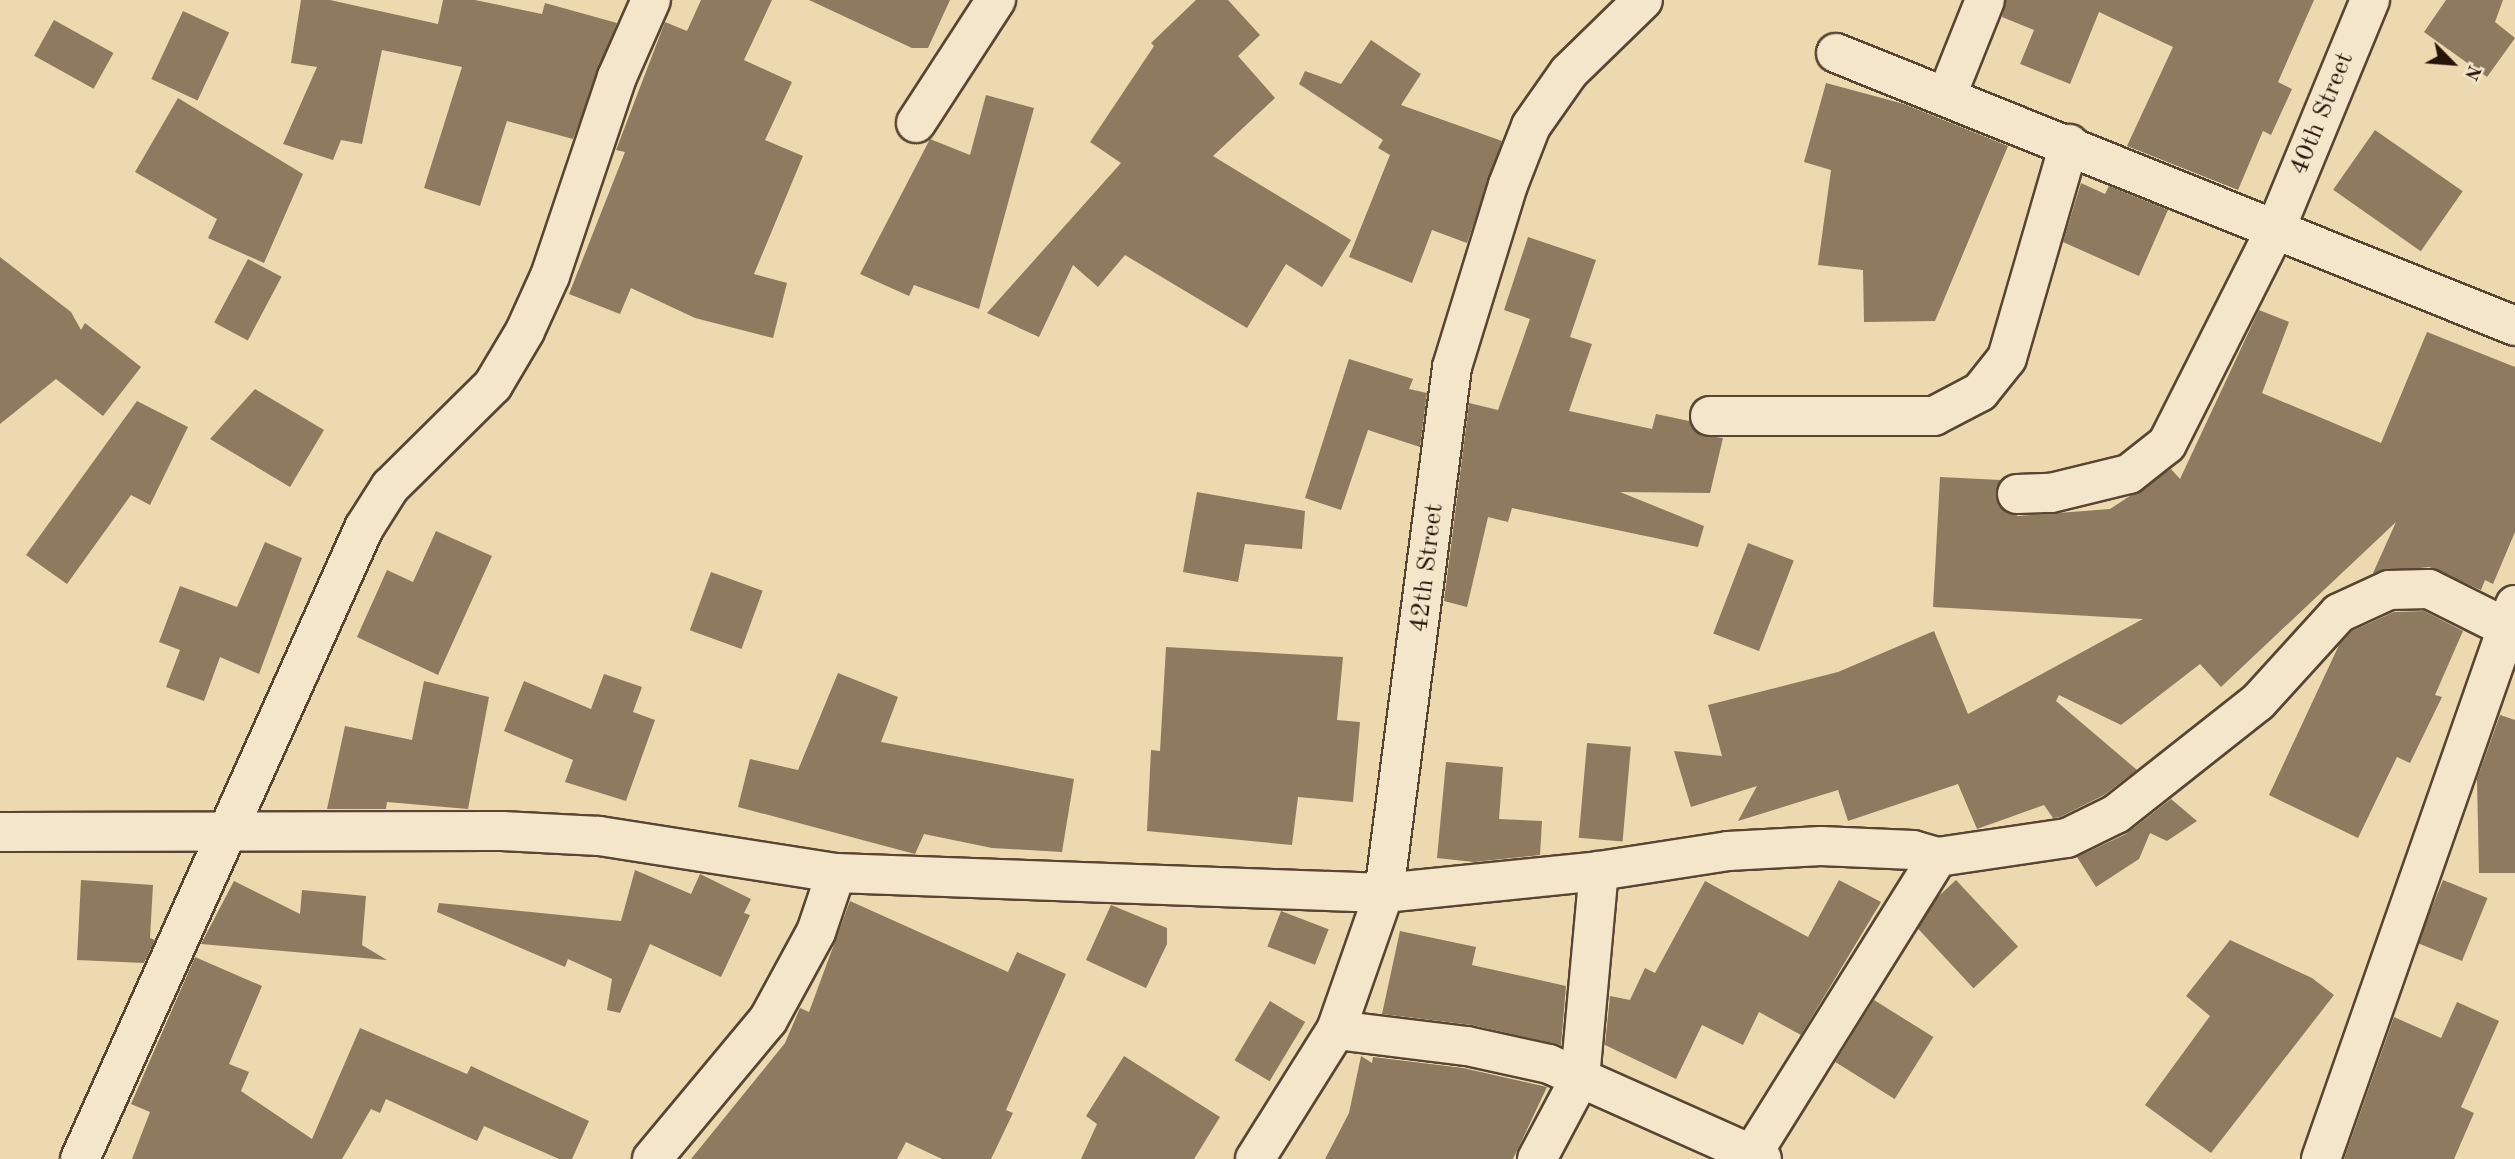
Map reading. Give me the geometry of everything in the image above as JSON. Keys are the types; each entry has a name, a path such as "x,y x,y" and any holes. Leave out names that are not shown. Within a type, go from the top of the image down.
{"street":[{"path":"80,1159 364,528 390,487 493,385 525,331 550,276 617,77 651,0"},
{"path":"916,123 996,0"},
{"name":"42th Street","path":"1255,1159 1336,1030 1384,893 1452,367 1531,126 1569,72 1643,0"},
{"path":"1947,95 1985,0"},
{"name":"40th Street","path":"2017,494 2051,492 2129,474 2167,444 2276,228 2370,0"},
{"path":"1836,53 2069,144 2515,326"},
{"path":"1710,416 1934,416 1980,392 2007,358 2069,144"},
{"path":"0,832 599,836 836,873 1384,893 1599,872 1728,851 1821,846 1913,850 1938,857 2067,838 2116,814 2258,702 2339,613 2389,590 2429,589 2511,616 2321,1159"},
{"path":"1336,1030 1467,1046 1549,1064 1755,1157 1938,857"},
{"path":"1537,1159 1580,1078 1599,872"},
{"path":"652,1159 768,1020 816,932 836,873"}],"building":[{"path":"301,0 330,0 438,24 443,0 475,0 542,14 545,3 617,23 573,139 507,121 480,206 424,188 462,67 382,50 362,144 341,140 333,160 283,144 317,67 291,63"},
{"path":"701,0 772,0 744,60 792,82 765,140 803,156 754,274 787,283 773,338 695,318 631,288 620,314 569,294 625,152 616,150 665,22 687,31"},
{"path":"809,0 950,0 928,48 912,48"},
{"path":"1196,0 1228,0 1260,35 1238,56 1275,98 1213,156 1351,240 1322,287 1286,264 1247,328 1125,255 1098,287 1073,265 1039,337 987,313 1121,163 1090,142 1154,46 1151,43"},
{"path":"2006,0 2314,0 2278,82 2292,89 2271,135 2263,131 2238,190 2127,146 2173,47 2099,12 2070,84 2020,64 2034,30 2002,17"},
{"path":"2446,0 2503,0 2495,22 2515,38 2487,77 2424,32"},
{"path":"183,11 229,33 198,101 151,79"},
{"path":"54,20 113,53 94,89 34,56"},
{"path":"1371,40 1421,74 1401,105 1502,141 1467,243 1432,230 1412,283 1349,257 1390,155 1378,148 1383,140 1299,84 1305,71 1341,84"},
{"path":"1826,83 1904,104 2008,146 1935,321 1864,322 1863,270 1818,265 1831,170 1804,162"},
{"path":"986,95 1034,108 979,309 914,285 909,296 860,274 930,139 970,155"},
{"path":"178,98 303,174 264,263 208,238 217,219 135,172"},
{"path":"2375,130 2463,191 2421,251 2333,190"},
{"path":"2081,183 2105,194 2109,186 2168,210 2139,276 2063,242"},
{"path":"1528,237 1596,260 1570,337 1592,344 1569,411 1652,429 1656,414 1689,421 1700,435 1723,438 1710,493 1620,492 1704,526 1698,547 1512,508 1508,522 1488,517 1467,607 1444,601 1469,403 1498,410 1530,319 1504,310"},
{"path":"0,257 71,312 81,330 85,323 141,367 103,416 56,379 0,424"},
{"path":"248,259 282,277 248,340 214,323"},
{"path":"2259,310 2289,322 2262,393 2381,443 2427,332 2515,367 2515,532 2493,584 2485,580 2481,590 2429,567 2373,573 2396,522 2221,687 2200,664 2121,725 2059,695 2056,701 2137,770 2104,795 2060,817 2053,818 2044,805 1977,829 1958,784 1848,821 1838,790 1738,821 1757,786 1691,807 1674,751 1722,756 1708,705 1838,672 1934,631 1968,714 2143,619 1933,607 1940,477 2001,480 1998,505 2018,516 2110,509 2171,469 2180,479"},
{"path":"1349,359 1413,379 1409,389 1427,393 1420,447 1368,430 1341,510 1305,498"},
{"path":"255,389 324,430 290,487 210,439"},
{"path":"137,401 188,427 150,505 131,495 67,584 26,555"},
{"path":"1197,492 1305,511 1302,549 1245,544 1238,582 1183,572"},
{"path":"436,531 492,556 438,675 357,637 387,570 413,582"},
{"path":"265,542 302,558 259,674 220,657 204,701 166,687 180,650 159,642 180,586 237,607"},
{"path":"1748,543 1794,561 1759,651 1713,634"},
{"path":"711,572 763,591 741,649 690,630"},
{"path":"2424,611 2463,631 2435,695 2442,697 2410,763 2397,757 2358,838 2269,795 2339,645 2352,631 2394,612"},
{"path":"1166,647 1343,657 1337,720 1360,722 1353,802 1298,797 1292,845 1147,831 1151,750 1160,751"},
{"path":"838,673 898,697 881,742 1074,779 1062,852 992,848 924,834 915,854 738,807 750,759 798,770"},
{"path":"604,674 642,687 633,712 655,720 626,801 565,782 573,760 504,731 524,681 591,709"},
{"path":"424,681 489,697 468,809 387,802 386,809 327,809 345,726 412,740"},
{"path":"2500,715 2515,720 2515,873 2479,873 2477,779"},
{"path":"1587,743 1631,747 1623,841 1579,838"},
{"path":"1446,762 1503,767 1499,819 1542,821 1540,855 1474,862 1437,858"},
{"path":"2171,799 2197,821 2167,841 2150,833 2139,859 2096,887 2077,857 2126,834"},
{"path":"635,870 691,894 700,874 751,899 744,913 750,915 721,977 650,944 620,1013 607,1010 612,979 568,959 565,967 437,912 439,903 621,921"},
{"path":"81,880 153,885 150,938 155,940 144,963 77,960"},
{"path":"1839,880 1881,902 1801,1035 1759,1012 1743,1045 1702,1025 1676,1079 1605,1045 1610,996 1630,1000 1645,968 1655,973 1705,881 1808,937"},
{"path":"1956,880 2018,947 1973,988 1911,922"},
{"path":"2443,880 2488,898 2462,961 2418,943"},
{"path":"234,881 300,914 302,890 366,896 362,945 387,960 201,944"},
{"path":"850,901 1008,972 1017,952 1066,974 1006,1110 1013,1113 991,1159 942,1159 906,1142 897,1159 691,1159 785,1043 800,1008 809,1012"},
{"path":"1111,905 1167,928 1167,944 1146,988 1086,960"},
{"path":"1281,911 1329,929 1315,965 1267,946"},
{"path":"1400,931 1476,947 1472,965 1566,986 1561,1045 1472,1025 1382,1014"},
{"path":"2230,940 2312,978 2334,995 2211,1153 2145,1105 2210,1016 2186,996"},
{"path":"195,957 262,986 229,1064 249,1072 241,1091 312,1139 360,1028 467,1074 471,1066 589,1121 572,1159 559,1159 484,1126 477,1141 386,1099 380,1113 371,1109 342,1159 132,1159 150,1112 131,1104"},
{"path":"1874,1000 1933,1037 1895,1099 1835,1062"},
{"path":"1270,1001 1305,1022 1270,1081 1234,1060"},
{"path":"2457,1002 2499,1021 2461,1107 2474,1113 2454,1159 2344,1159 2394,1017 2441,1038"},
{"path":"1124,1056 1220,1117 1194,1159 1081,1159 1097,1124 1086,1116"},
{"path":"1361,1056 1372,1063 1373,1057 1463,1068 1547,1087 1513,1159 1325,1159 1349,1113"}]}
